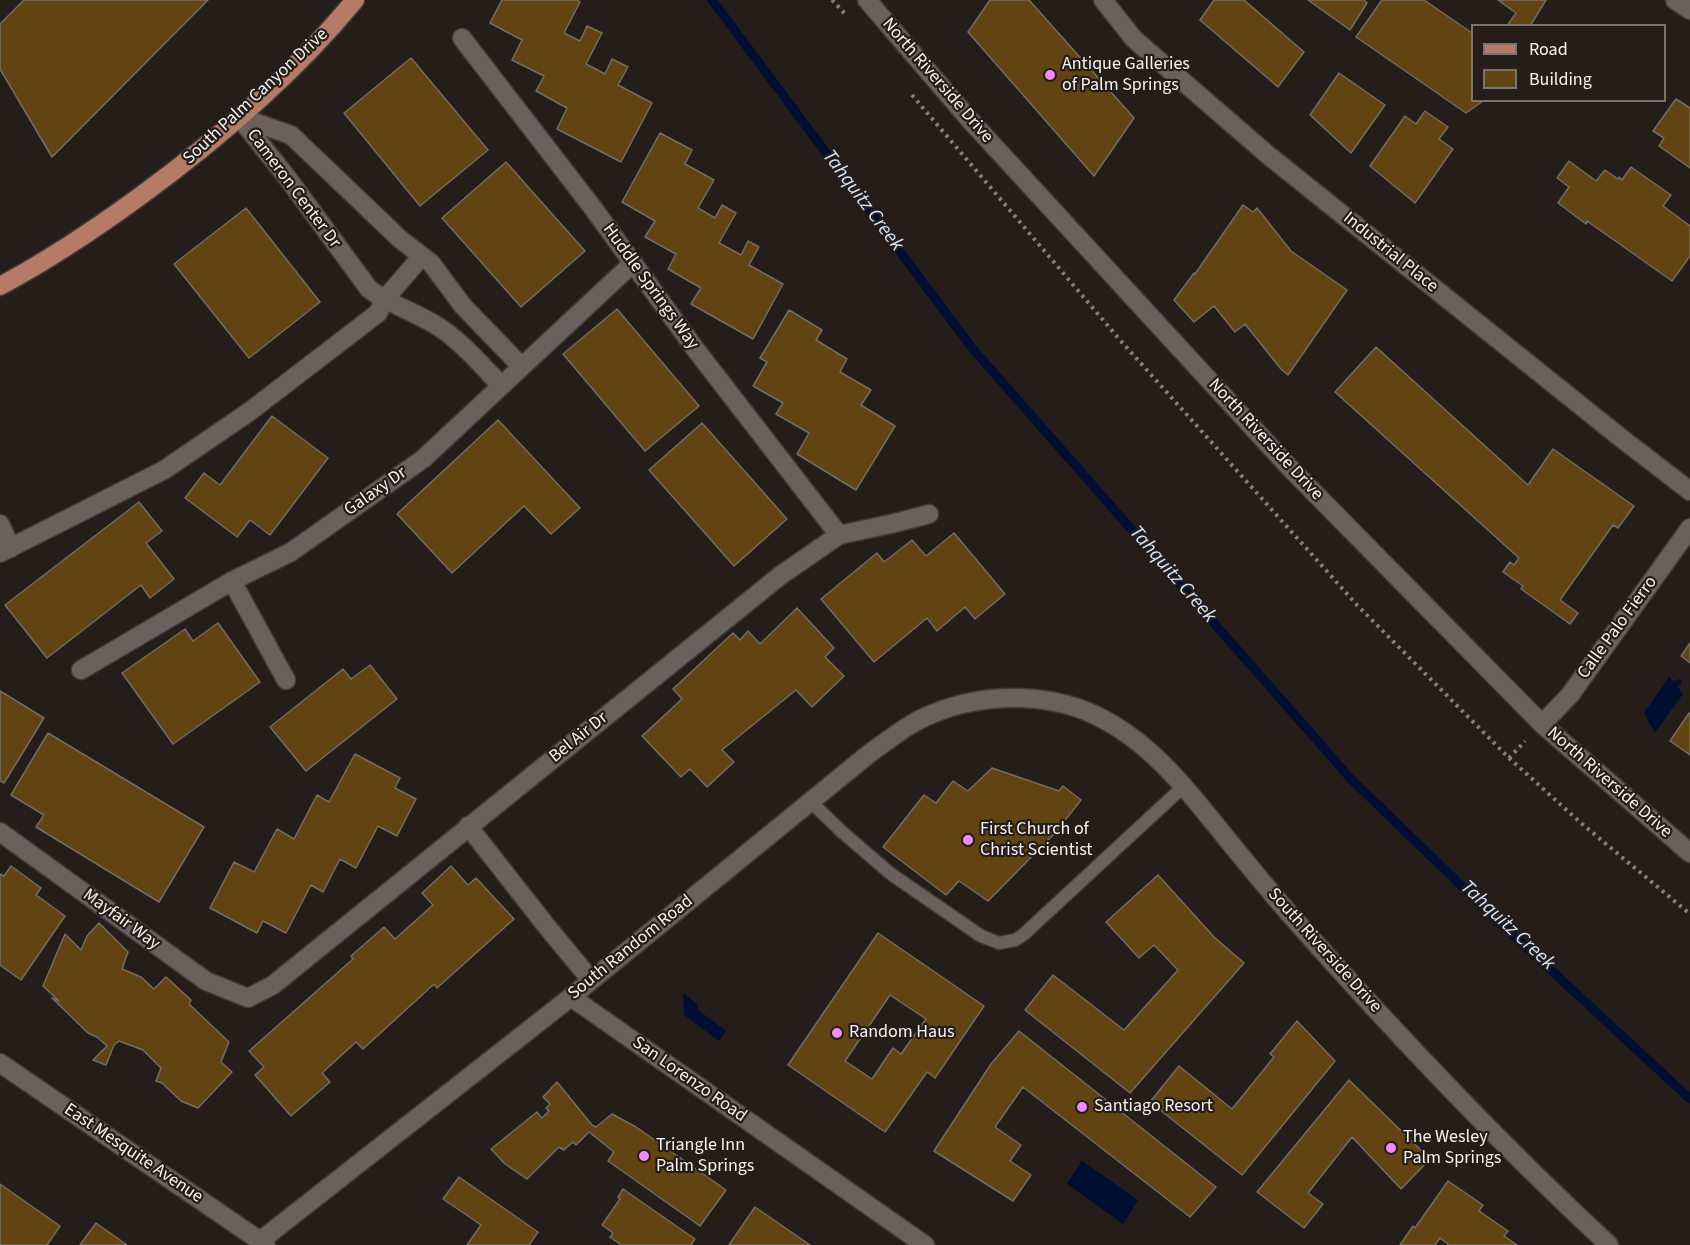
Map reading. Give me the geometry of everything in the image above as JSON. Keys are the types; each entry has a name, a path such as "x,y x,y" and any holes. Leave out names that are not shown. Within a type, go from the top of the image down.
{"main road":[{"name":"South Palm Canyon Drive","path":"0,286 93,231 186,163 239,117 330,29 354,0"}],"street":[{"name":"North Riverside Drive","path":"867,0 969,119 1289,467 1542,724 1690,853"},
{"name":"Industrial Place","path":"1103,0 1134,39 1268,155 1690,491"},
{"path":"1675,0 1690,10"},
{"name":"Huddle Springs Way","path":"462,38 593,208 696,350 839,535"},
{"name":"Cameron Center Dr","path":"239,117 291,135 400,240 431,263 463,306 521,366"},
{"name":"Cameron Center Dr","path":"239,117 286,176 369,289 384,300 436,326 456,339 501,385"},
{"path":"0,524 5,550 164,470 249,412 366,324 378,313 384,300 422,256"},
{"name":"Galaxy Dr","path":"81,670 232,581 291,552 423,459 633,263"},
{"name":"Bel Air Dr","path":"248,998 273,985 781,575 839,535 929,514"},
{"name":"Calle Palo Fierro","path":"1542,724 1570,695 1690,528"},
{"path":"232,581 286,680"},
{"name":"South Riverside Drive","path":"1019,698 1065,705 1096,716 1138,741 1185,786 1242,858 1346,977 1501,1140 1609,1245"},
{"name":"South Random Road","path":"263,1243 903,729 932,714 963,704 1019,698"},
{"path":"468,826 591,980"},
{"name":"Mayfair Way","path":"0,832 206,981 248,998"},
{"name":"San Lorenzo Road","path":"571,997 925,1245"},
{"name":"East Mesquite Avenue","path":"0,1063 263,1243"}],"lane":[{"path":"811,802 891,874 981,936 999,943 1023,935 1185,786"}],"path":[{"path":"832,0 848,18"},
{"path":"908,90 1120,340 1357,605 1509,758 1581,823 1690,914"}],"water":[{"path":"1669,677 1673,681 1680,679 1682,682 1678,687 1683,694 1655,733 1644,713"},
{"path":"683,993 697,1004 698,1010 726,1031 719,1041 684,1015"},
{"path":"1082,1161 1138,1200 1123,1224 1067,1184"}],"building":[{"path":"24,0 208,0 52,157 0,69 0,24"},
{"path":"502,0 577,0 580,2 564,33 580,41 587,26 602,33 586,64 605,74 612,59 628,67 618,85 652,103 621,162 557,129 567,108 536,91 544,76 512,60 522,40 490,23"},
{"name":"Antique Galleries of Palm Springs","path":"990,0 1029,0 1134,118 1094,176 968,32"},
{"path":"1214,0 1244,0 1304,52 1278,87 1200,20"},
{"path":"1308,0 1364,0 1367,3 1350,30"},
{"path":"1382,0 1424,0 1471,32 1471,102 1482,102 1466,113 1356,37"},
{"path":"1498,0 1546,0 1531,24 1508,24 1516,13"},
{"path":"411,58 488,150 420,206 344,113"},
{"path":"1339,73 1385,105 1351,153 1310,115"},
{"path":"1676,99 1690,108 1690,168 1659,146 1664,138 1653,131"},
{"path":"1425,111 1448,127 1439,139 1453,149 1415,203 1370,166 1405,116 1416,124"},
{"path":"660,133 692,150 685,164 714,180 698,208 715,218 722,205 736,213 719,243 741,255 748,241 759,247 749,265 783,284 753,339 691,304 701,288 668,269 676,254 645,237 655,221 622,202"},
{"path":"1569,161 1596,181 1605,170 1622,180 1631,167 1671,195 1663,206 1690,226 1690,256 1672,281 1558,203 1569,187 1557,178"},
{"path":"506,162 585,251 521,307 442,218"},
{"path":"1243,205 1253,212 1257,208 1291,251 1347,290 1288,375 1245,324 1235,332 1214,306 1194,322 1174,300"},
{"path":"246,208 320,302 249,358 174,264"},
{"path":"617,309 699,406 645,451 563,354"},
{"path":"789,310 822,330 816,340 847,359 840,372 871,390 861,405 895,426 856,490 797,454 809,433 776,414 783,403 753,386 767,362 760,358"},
{"path":"1376,347 1528,485 1553,449 1634,506 1618,528 1613,525 1560,600 1578,613 1570,624 1521,589 1523,586 1503,572 1510,562 1514,565 1519,558 1335,392"},
{"path":"272,416 328,458 270,535 250,520 237,537 185,498 204,473 220,485"},
{"path":"498,420 580,508 551,534 524,506 452,573 397,514"},
{"path":"702,423 787,519 734,566 649,470"},
{"path":"139,502 162,531 146,543 174,579 150,598 141,585 47,658 5,605"},
{"path":"954,533 1005,594 975,619 965,607 937,631 927,618 874,662 821,599 877,553 884,562 912,540 926,556"},
{"path":"797,608 834,648 825,657 844,676 812,707 796,690 722,750 734,762 707,787 690,769 681,777 642,736 682,699 673,689 733,633 740,640 748,631 760,644"},
{"path":"218,623 260,682 173,744 122,673 185,629 193,641"},
{"path":"1690,643 1690,663 1681,656"},
{"path":"370,665 397,699 306,771 270,727 343,669 351,679"},
{"path":"0,691 44,718 4,783 0,781"},
{"path":"1690,714 1690,755 1670,741"},
{"path":"48,733 204,827 159,902 36,827 44,815 11,795"},
{"path":"355,754 400,778 395,788 416,799 397,836 378,826 356,868 340,859 323,892 311,885 286,933 263,921 257,933 210,908 234,862 254,872 277,829 294,839 317,795 329,802"},
{"name":"First Church of Christ Scientist","path":"992,768 1059,791 1063,786 1081,800 1055,833 988,901 959,881 946,895 883,847 924,795 936,803 953,781 968,791"},
{"path":"11,866 41,888 36,895 65,916 21,980 0,965 0,874 4,876"},
{"path":"451,866 468,885 476,878 514,919 437,988 434,984 363,1049 356,1042 322,1073 330,1082 291,1116 255,1075 264,1067 249,1051 353,959 351,956 384,927 395,939 433,905 422,893"},
{"path":"1158,875 1214,937 1244,963 1130,1093 1025,1010 1053,975 1124,1030 1178,970 1154,945 1139,958 1106,922"},
{"path":"99,923 128,952 122,969 141,977 154,989 166,977 191,1000 189,1004 229,1042 221,1062 232,1072 198,1108 181,1101 162,1083 156,1081 161,1068 143,1050 119,1041 114,1045 106,1065 93,1060 107,1046 88,1033 43,986 65,934 81,950 87,936"},
{"name":"Random Haus","path":"878,933 984,1006 935,1078 927,1072 885,1132 788,1065","holes":["890,995 926,1019 901,1054 893,1048 872,1079 845,1061"]},
{"path":"1297,1021 1335,1061 1242,1175 1150,1102 1179,1066 1232,1109 1274,1057 1270,1054"},
{"name":"Santiago Resort","path":"1019,1031 1216,1187 1190,1217 1023,1087 995,1127 1021,1145 1010,1161 1031,1175 1013,1201 934,1151 991,1064"},
{"name":"The Wesley Palm Springs","path":"1349,1080 1430,1159 1401,1189 1352,1137 1308,1193 1323,1204 1304,1228 1257,1192"},
{"name":"Triangle Inn Palm Springs","path":"557,1082 592,1125 596,1127 612,1114 636,1127 726,1190 700,1226 608,1161 614,1152 589,1132 576,1145 573,1142 564,1150 559,1147 527,1179 505,1164 491,1149 537,1112 542,1118 549,1111 546,1108 550,1104 543,1097"},
{"path":"459,1177 538,1232 529,1245 467,1245 481,1225 443,1199"},
{"path":"1448,1181 1483,1205 1479,1211 1508,1231 1504,1236 1517,1245 1449,1245 1440,1238 1435,1245 1400,1245"},
{"path":"0,1184 60,1226 47,1245 0,1245"},
{"path":"623,1189 695,1239 691,1245 621,1245 610,1237 613,1233 602,1225 620,1199 618,1197"},
{"path":"755,1207 810,1245 729,1245"},
{"path":"96,1223 127,1245 80,1245"}],"waterway":[{"name":"Tahquitz Creek","path":"712,0 972,348 1351,779 1500,923 1690,1099"}],"place":[{"name":"Antique Galleries of Palm Springs","path":"1050,75"},
{"name":"First Church of Christ Scientist","path":"968,840"},
{"name":"Random Haus","path":"837,1033"},
{"name":"Santiago Resort","path":"1082,1107"},
{"name":"The Wesley Palm Springs","path":"1391,1148"},
{"name":"Triangle Inn Palm Springs","path":"644,1156"}]}
